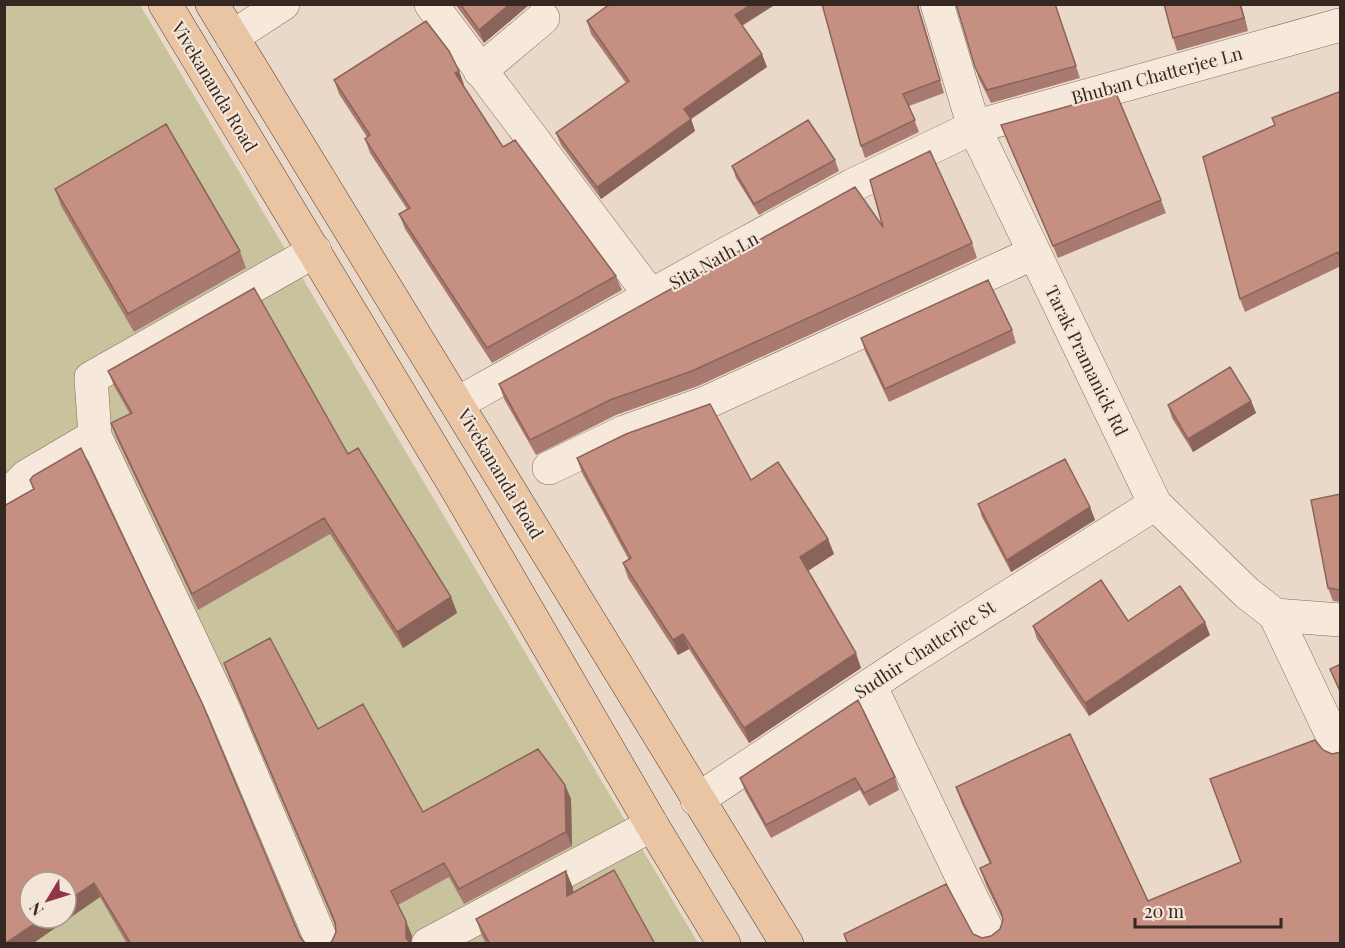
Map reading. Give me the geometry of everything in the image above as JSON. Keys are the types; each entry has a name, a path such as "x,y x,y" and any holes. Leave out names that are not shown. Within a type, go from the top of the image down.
{"main road":[{"name":"Vivekananda Road","path":"165,4 315,251 724,944"},
{"name":"Vivekananda Road","path":"212,4 787,944"}],"street":[{"path":"232,37 282,4"},
{"path":"431,4 651,296"},
{"name":"Tarak Pramanick Rd","path":"938,4 974,127 1155,504 1247,592 1275,615"},
{"path":"480,71 543,18"},
{"name":"Bhuban Chatterjee Ln","path":"974,127 1341,26"},
{"name":"Sita Nath Ln","path":"458,403 851,186 974,127"},
{"path":"315,251 91,378 95,436 224,710 323,944"},
{"path":"549,468 624,432 705,403 1034,253"},
{"path":"5,496 27,476 95,436"},
{"name":"Sudhir Chatterjee St","path":"697,800 870,685 1155,504"},
{"path":"1341,620 1275,615 1341,753"},
{"path":"870,685 990,936"},
{"path":"428,944 652,825"}],"shaded area":[{"path":"5,5 140,5 698,943 5,944"}],"building":[{"path":"460,4 510,4 479,30"},
{"path":"610,4 752,4 735,15 762,54 684,109 691,119 597,187 556,133 629,81 587,21"},
{"path":"822,4 917,4 940,80 903,94 915,120 861,146"},
{"path":"956,4 1055,4 1076,66 987,90 975,67"},
{"path":"1164,4 1240,4 1244,18 1173,38"},
{"path":"426,21 449,51 459,71 455,73 503,147 515,140 616,276 487,348 399,214 410,208 365,139 370,135 334,80"},
{"path":"1341,91 1341,259 1338,252 1240,299 1203,157 1275,125 1272,118"},
{"path":"1116,93 1161,200 1053,246 1001,125"},
{"path":"808,120 835,160 754,204 732,166"},
{"path":"166,124 240,251 128,314 55,189"},
{"path":"930,151 972,243 692,371 610,400 530,440 499,384 855,187 883,227 870,180"},
{"path":"988,280 1012,330 885,389 861,338"},
{"path":"254,288 348,454 358,448 451,597 397,632 324,518 192,594 111,423 132,413 108,371"},
{"path":"1230,367 1251,401 1188,439 1168,405"},
{"path":"710,404 751,480 778,462 828,539 800,557 856,653 744,728 683,634 673,640 623,563 631,558 577,458 626,434"},
{"path":"81,448 202,703 300,937 306,944 131,944 94,883 78,894 78,870 18,870 18,930 25,930 4,944 4,506 34,489 30,480"},
{"path":"1065,459 1090,507 1007,560 978,504"},
{"path":"1341,494 1341,590 1328,588 1311,500"},
{"path":"1101,580 1128,621 1180,586 1205,622 1085,703 1033,626"},
{"path":"270,638 318,729 363,704 423,812 538,749 565,785 566,832 459,889 444,863 391,891 406,921 406,938 411,944 329,944 336,932 335,922 224,663"},
{"path":"1341,664 1341,693 1330,669"},
{"path":"858,700 895,777 864,793 855,778 766,825 740,778"},
{"path":"1070,734 1148,901 1241,862 1210,779 1315,740 1323,750 1332,754 1341,752 1341,944 848,944 844,934 946,884 973,934 982,938 991,936 1000,929 1003,920 1001,912 980,868 991,863 956,787"},
{"path":"614,870 655,944 490,944 476,919 566,871 567,896"}]}
